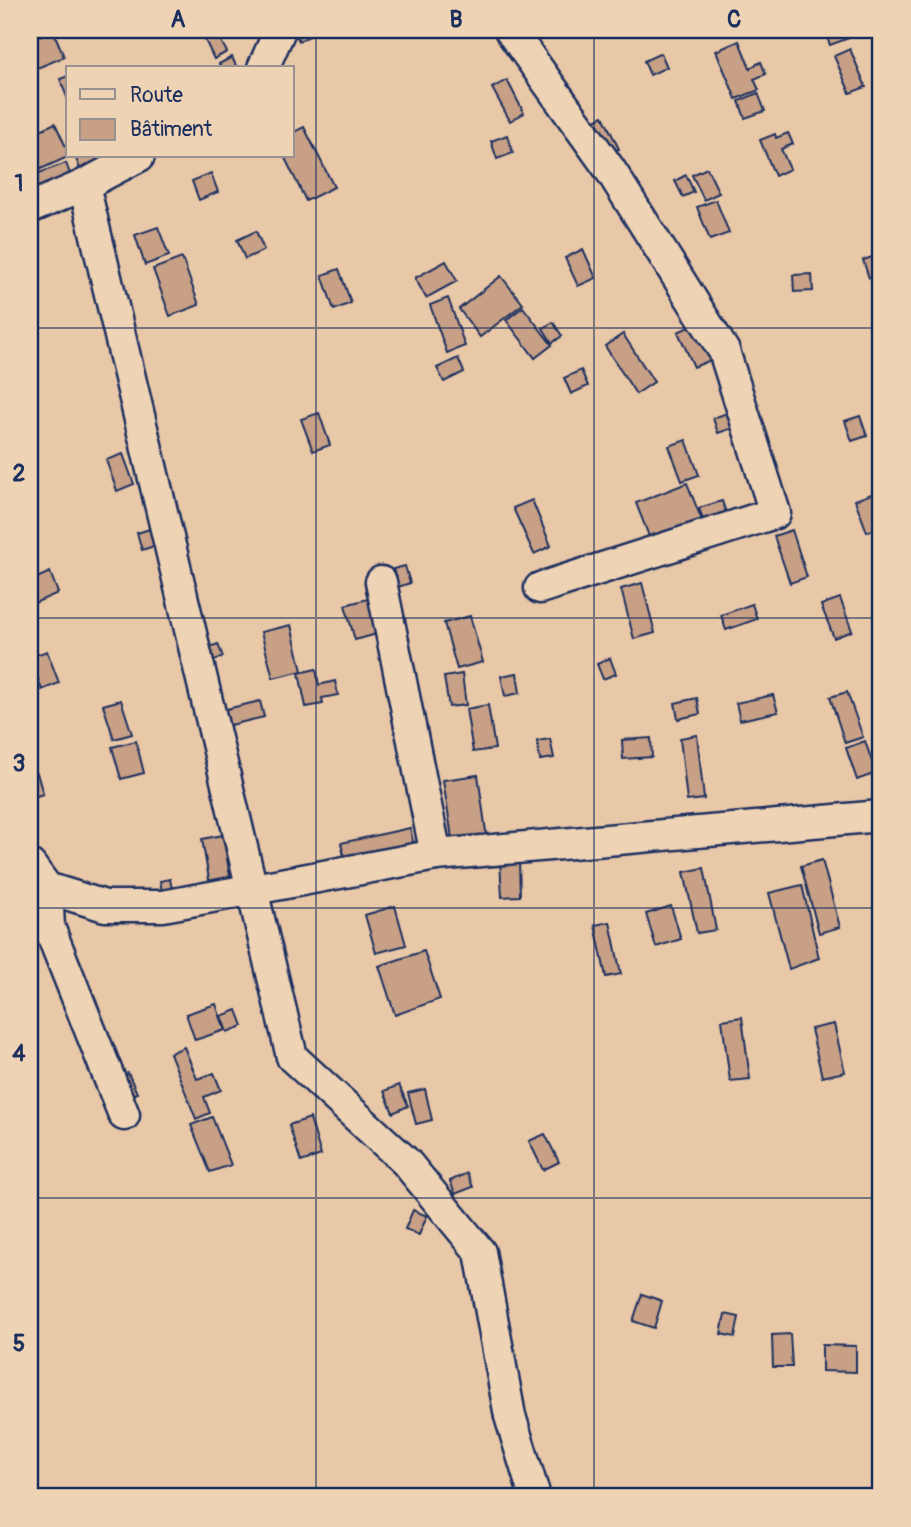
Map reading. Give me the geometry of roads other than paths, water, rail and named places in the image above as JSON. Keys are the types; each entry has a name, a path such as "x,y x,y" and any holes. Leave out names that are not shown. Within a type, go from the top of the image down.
{"street":[{"path":"264,66 280,30"},
{"path":"510,30 611,171 724,351 775,513 540,588"},
{"path":"30,208 84,185 135,158"},
{"path":"84,185 292,1057 406,1162 480,1252 510,1416 536,1497"},
{"path":"381,582 436,855"},
{"path":"38,876 105,906 163,906 436,855 881,816"},
{"path":"38,876 49,927 124,1115"}]}
